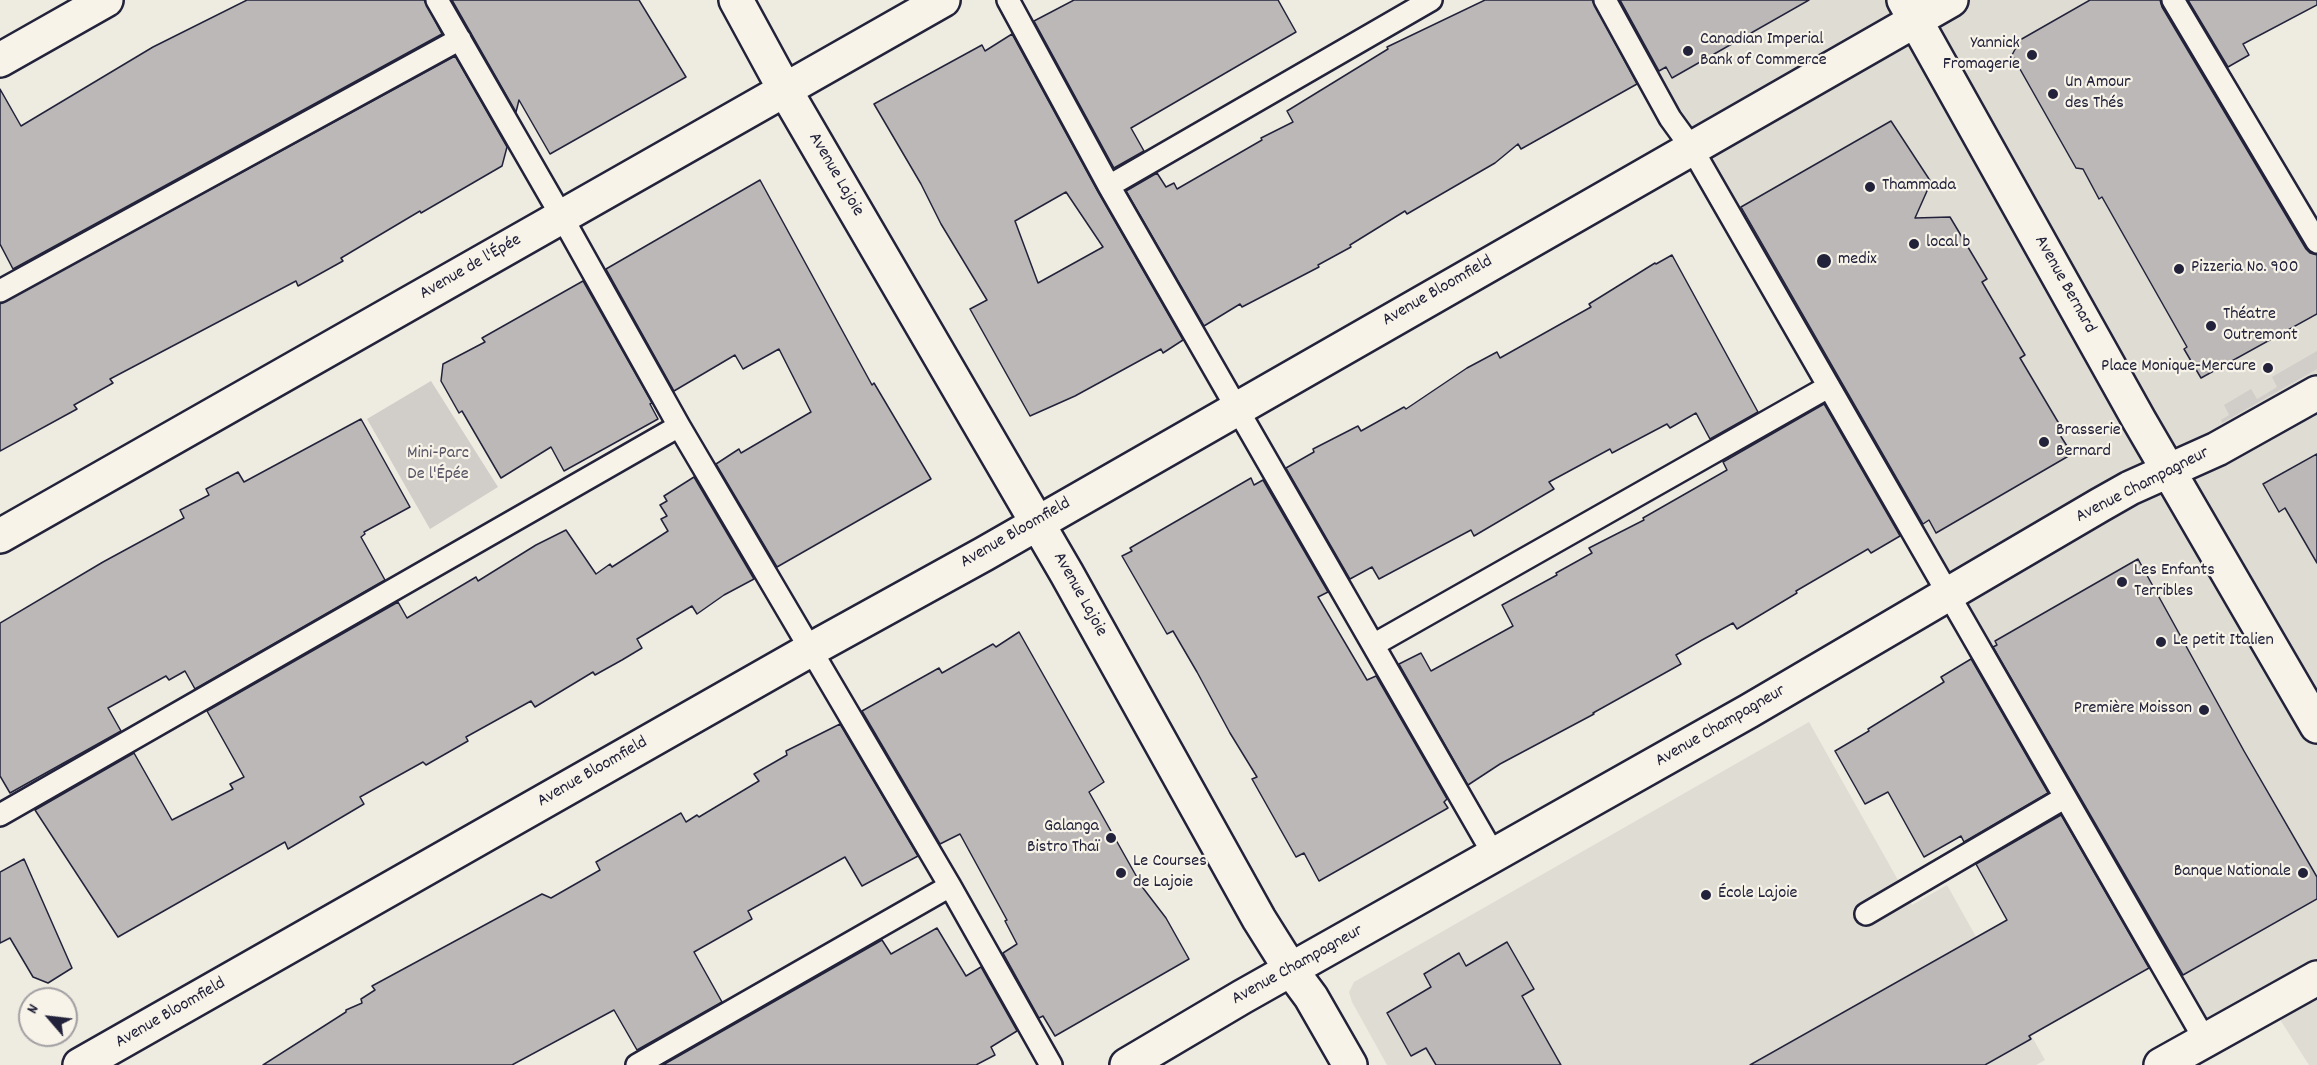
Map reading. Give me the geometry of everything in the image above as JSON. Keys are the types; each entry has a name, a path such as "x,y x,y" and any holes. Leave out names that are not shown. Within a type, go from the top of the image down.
{"street":[{"path":"0,60 106,0"},
{"name":"Avenue Lajoie","path":"736,0 785,90 1067,573 1259,919 1311,997 1350,1065"},
{"name":"Avenue de l'Épée","path":"0,536 943,0"},
{"name":"Avenue Bloomfield","path":"80,1065 1037,523 1691,147 1910,10 1951,0"},
{"name":"Avenue Bernard","path":"1910,10 2169,471 2317,726"},
{"name":"Avenue Champagneur","path":"1127,1065 1242,997 1749,711 2100,506 2217,449 2317,393"},
{"path":"2161,1065 2317,978"}],"lane":[{"path":"437,0 679,426 950,886 1051,1065"},
{"path":"1008,0 1109,186 1375,644 1494,855"},
{"path":"1109,186 1431,0"},
{"path":"1605,0 1670,118 1691,147 2205,1040"},
{"path":"2174,0 2317,242"},
{"path":"0,291 460,39"},
{"path":"1375,644 1828,387"},
{"path":"0,815 679,426"},
{"path":"1866,914 2064,798"},
{"path":"637,1065 950,886"}],"shaded area":[{"path":"1605,0 2172,0 2317,247 2317,1065 2309,1065 2270,1004 2205,1040"},
{"name":"École Lajoie","path":"1809,722 1912,905 1947,885 2045,1060 2036,1065 1387,1065 1352,1002 1349,992 1354,982"}],"green space":[{"path":"2317,351 2317,369 2222,423 2221,420 2229,415 2224,405 2251,389 2257,399 2264,395 2277,387 2272,377"},
{"name":"Mini-Parc De l'Épée","path":"431,381 498,487 430,529 367,419"}],"building":[{"path":"247,0 424,0 442,34 13,269 0,244 0,89 21,126 153,47"},
{"path":"452,0 639,0 686,77 550,154 519,100 516,112"},
{"path":"1074,0 1278,0 1296,32 1131,128 1144,151 1114,168 1034,21"},
{"path":"1485,0 1592,0 1637,84 1521,149 1518,144 1495,163 1407,214 1405,211 1350,245 1351,247 1318,265 1319,267 1242,307 1240,304 1204,326 1126,191 1157,173 1166,187 1174,183 1177,189 1262,140 1261,138 1293,122 1287,111 1388,49 1387,47"},
{"name":"Canadian Imperial Bank of Commerce","path":"1620,0 1809,0 1672,78 1666,67 1659,71"},
{"path":"2090,0 2160,0 2162,7 2306,249 2317,255 2317,314 2201,378 2184,349 2187,347 2102,197 2099,199 2083,169 2076,168 2012,55 2020,40"},
{"path":"2188,0 2317,0 2317,5 2243,44 2249,55 2228,67"},
{"path":"1012,34 1098,192 1183,340 1163,353 1161,349 1075,396 1030,416 970,309 987,300 941,224 921,184 874,104 982,45 985,51","holes":["1066,192 1103,247 1038,283 1015,221"]},
{"path":"455,56 507,147 502,166 421,213 420,211 341,258 343,261 298,286 296,281 110,379 113,383 74,405 77,409 0,451 0,304"},
{"path":"1891,121 1931,182 1915,218 1950,217 1987,279 1982,282 2025,355 2020,358 2061,427 2060,435 2072,454 1936,533 1929,520 1923,524 1741,207"},
{"path":"760,180 872,385 874,383 931,479 777,567 716,464 739,449 741,453 811,412 779,349 743,369 735,355 674,391 606,269"},
{"path":"1672,255 1758,412 1710,439 1696,413 1670,428 1667,424 1612,453 1610,449 1549,482 1554,489 1474,536 1471,530 1379,579 1372,567 1350,579 1286,468 1314,452 1313,449 1358,426 1361,431 1404,407 1406,409 1467,368 1497,352 1500,358 1591,307 1589,304"},
{"path":"583,281 652,403 650,404 658,419 564,471 551,447 501,478 462,411 459,413 441,381 443,364 485,342 482,338"},
{"path":"1824,404 1900,536 1871,553 1868,549 1737,629 1733,623 1702,640 1676,655 1681,664 1500,764 1468,785 1399,664 1421,653 1431,671 1513,626 1502,605 1592,553 1589,548 1644,520 1643,518 1727,470 1723,462"},
{"path":"361,419 410,507 364,532 365,534 361,537 385,580 195,689 185,671 169,680 166,676 108,708 121,731 10,793 0,776 0,623 103,562 184,518 180,510 209,495 206,489 238,472 244,482"},
{"path":"2317,454 2317,563 2285,508 2279,512 2263,484"},
{"path":"694,477 754,579 724,595 697,614 692,606 637,639 642,648 622,660 595,675 593,672 535,707 531,701 466,737 468,741 426,765 423,762 360,797 364,804 288,849 285,842 118,937 35,810 134,753 172,820 233,789 230,784 244,777 207,711 398,602 407,618 476,577 478,581 536,545 566,530 596,574 610,564 612,567 668,531 661,519 667,516 660,505 667,501 664,496"},
{"path":"1251,478 1254,485 1263,480 1328,592 1318,597 1367,680 1376,676 1447,799 1444,802 1448,808 1319,881 1304,853 1296,857 1252,779 1257,777 1197,672 1173,631 1167,634 1122,556 1132,551 1130,548"},
{"path":"2138,559 2244,751 2317,877 2317,899 2183,975 1993,647 1997,645 1995,641"},
{"path":"1019,632 1104,782 1089,792 1143,888 1166,918 1189,959 1055,1036 1043,1016 1039,1018 1003,953 1017,944 1005,921 1007,920 960,834 940,844 862,711 939,668 942,673 993,644 996,647"},
{"path":"1971,659 2048,793 1964,842 1961,836 1924,857 1888,792 1865,804 1835,751 1944,682 1941,677"},
{"path":"840,724 918,856 862,886 845,857 748,911 752,919 694,952 722,1002 637,1050 614,1010 512,1065 263,1065 346,1010 362,1003 361,999 375,990 372,986 542,894 551,898 600,870 596,862 681,813 686,822 697,815 699,817 759,781 754,774 787,755 786,751"},
{"path":"2061,815 2149,968 2029,1036 2031,1039 1985,1065 1750,1065 2007,920 1976,864"},
{"path":"24,859 72,968 48,983 33,977 10,938 0,943 0,872"},
{"path":"937,928 966,976 981,967 1017,1031 991,1047 995,1055 976,1065 663,1065 882,940 891,954"},
{"path":"1507,942 1534,989 1522,996 1561,1065 1436,1065 1426,1048 1411,1056 1387,1013 1431,987 1424,974 1459,953 1466,966"}],"place":[{"name":"Canadian Imperial Bank of Commerce","path":"1688,51"},
{"name":"Yannick Fromagerie","path":"2032,55"},
{"name":"Un Amour des Thés","path":"2053,94"},
{"name":"Thammada","path":"1870,187"},
{"name":"local b","path":"1914,244"},
{"name":"medix","path":"1824,261"},
{"name":"Pizzeria No. 900","path":"2179,269"},
{"name":"Théatre Outremont","path":"2211,326"},
{"name":"Place Monique-Mercure","path":"2268,368"},
{"name":"Brasserie Bernard","path":"2044,442"},
{"name":"Les Enfants Terribles","path":"2122,582"},
{"name":"Le petit Italien","path":"2161,642"},
{"name":"Première Moisson","path":"2204,710"},
{"name":"Galanga Bistro Thaï","path":"1111,838"},
{"name":"Le Courses de Lajoie","path":"1121,873"},
{"name":"Banque Nationale","path":"2303,873"},
{"name":"École Lajoie","path":"1706,895"}]}
